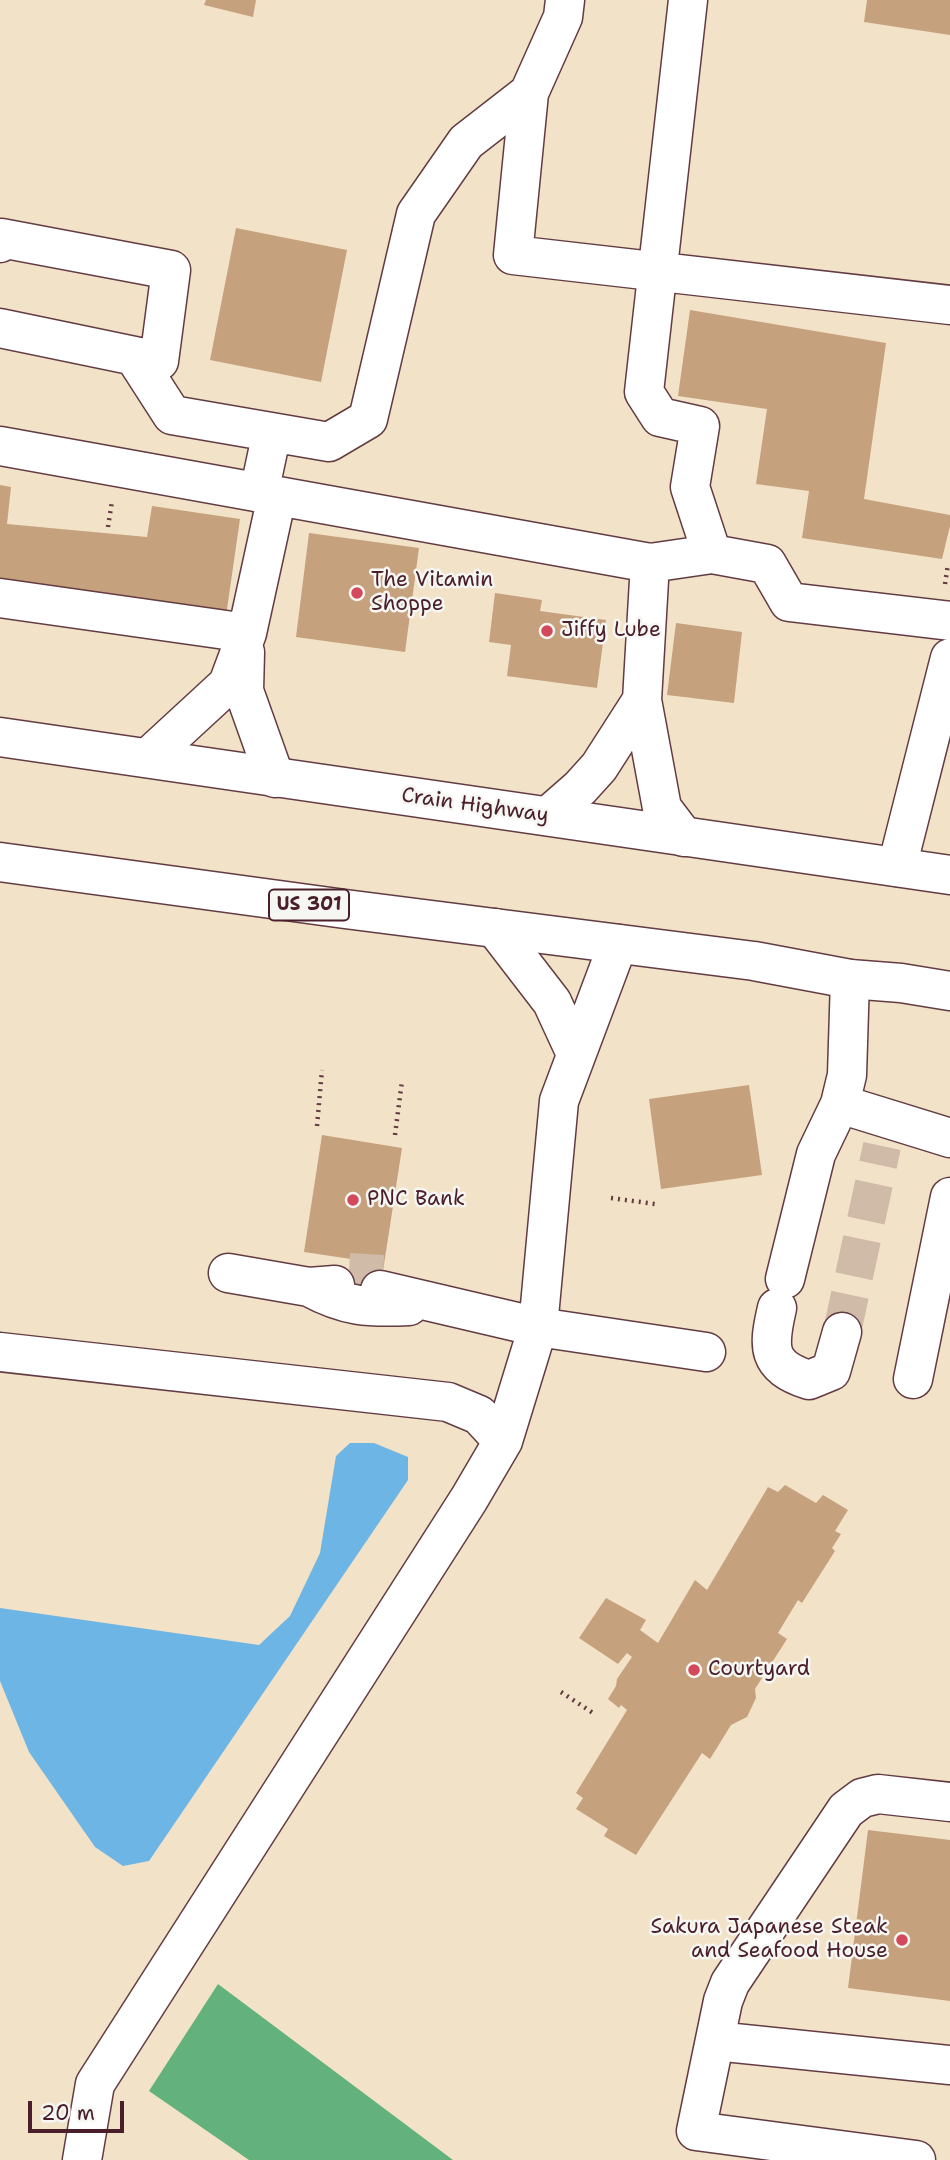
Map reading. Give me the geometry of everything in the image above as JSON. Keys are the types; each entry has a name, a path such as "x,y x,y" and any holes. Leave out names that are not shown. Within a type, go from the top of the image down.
{"main road":[{"path":"565,0 563,17 529,93 513,255 950,305"},
{"path":"688,0 644,391 660,417 700,426 690,487 712,554"},
{"path":"134,356 172,415 329,442 369,419 416,214 466,142 529,93"},
{"path":"0,243 1,238 171,270 159,361 0,328"},
{"path":"272,432 268,494 247,633 244,691 275,778"},
{"path":"0,446 650,563 712,554 767,564 789,602 950,621"},
{"path":"650,563 642,700 662,808 684,836"},
{"path":"0,598 247,633"},
{"path":"151,755 227,687 247,633"},
{"path":"897,867 950,658"},
{"path":"548,816 599,768 642,700"},
{"path":"0,723 219,770"},
{"name":"Crain Highway","path":"0,737 950,874"},
{"name":"US 301","path":"0,862 754,961 850,979 901,982 950,990"},
{"path":"495,928 552,1002 576,1054"},
{"path":"82,2160 95,2084 469,1499 503,1441 538,1327 559,1101 618,944"},
{"path":"842,1332 831,1371 809,1380 788,1373 775,1358 770,1337 816,1154 839,1104 847,1075 850,979"},
{"path":"839,1104 885,1132 950,1138"},
{"path":"913,1379 950,1198"},
{"path":"228,1273 309,1287 365,1280 439,1305 538,1327 706,1352"},
{"path":"309,1287 333,1300 371,1308 439,1305"},
{"path":"0,1352 448,1402 479,1415 503,1441"},
{"path":"916,2160 696,2131 723,2001 730,1983 846,1810 862,1798 878,1794 950,1802"},
{"path":"715,2041 950,2065"}],"path":[{"path":"317,1126 323,1070"},
{"path":"395,1135 402,1081"},
{"path":"611,1198 654,1204"},
{"path":"561,1692 593,1713"}],"green space":[{"path":"218,1984 453,2160 249,2160 149,2091"}],"water":[{"path":"350,1443 374,1443 408,1457 408,1480 149,1861 123,1866 95,1847 29,1752 0,1681 0,1608 259,1645 290,1616 320,1553 336,1456"}],"building":[{"path":"206,0 256,0 253,17 204,5"},
{"path":"867,0 950,0 950,35 864,22"},
{"path":"236,228 347,250 321,382 210,360"},
{"path":"690,310 886,343 864,499 950,515 942,559 802,538 809,491 756,484 767,409 678,396"},
{"path":"0,485 11,487 7,524 147,537 152,506 240,519 226,616 0,584"},
{"name":"The Vitamin Shoppe","path":"309,533 419,548 405,652 296,637"},
{"name":"Jiffy Lube","path":"495,593 542,600 540,611 606,620 597,688 507,676 511,645 489,642"},
{"path":"676,623 742,632 734,703 667,695"},
{"path":"749,1085 762,1175 661,1189 649,1099"},
{"name":"PNC Bank","path":"322,1135 402,1148 378,1303 345,1298 351,1259 304,1252"},
{"name":"Courtyard","path":"785,1485 816,1503 823,1495 848,1510 835,1531 841,1534 832,1548 835,1551 802,1603 798,1600 778,1633 787,1639 755,1689 756,1698 747,1717 731,1725 710,1759 702,1753 636,1855 604,1836 608,1829 576,1809 583,1798 576,1793 627,1710 621,1705 619,1708 608,1699 617,1679 632,1657 627,1653 618,1664 579,1638 606,1598 646,1620 640,1630 658,1643 695,1580 707,1590 768,1487 778,1492"},
{"name":"Sakura Japanese Steak and Seafood House","path":"868,1830 950,1840 950,2001 848,1988"}],"tunnel":[{"path":"842,1332 882,1146"},
{"path":"349,1272 383,1274"}],"place":[{"name":"The Vitamin Shoppe","path":"357,593"},
{"name":"Jiffy Lube","path":"547,631"},
{"name":"PNC Bank","path":"353,1200"},
{"name":"Courtyard","path":"694,1670"},
{"name":"Sakura Japanese Steak and Seafood House","path":"902,1940"}]}
